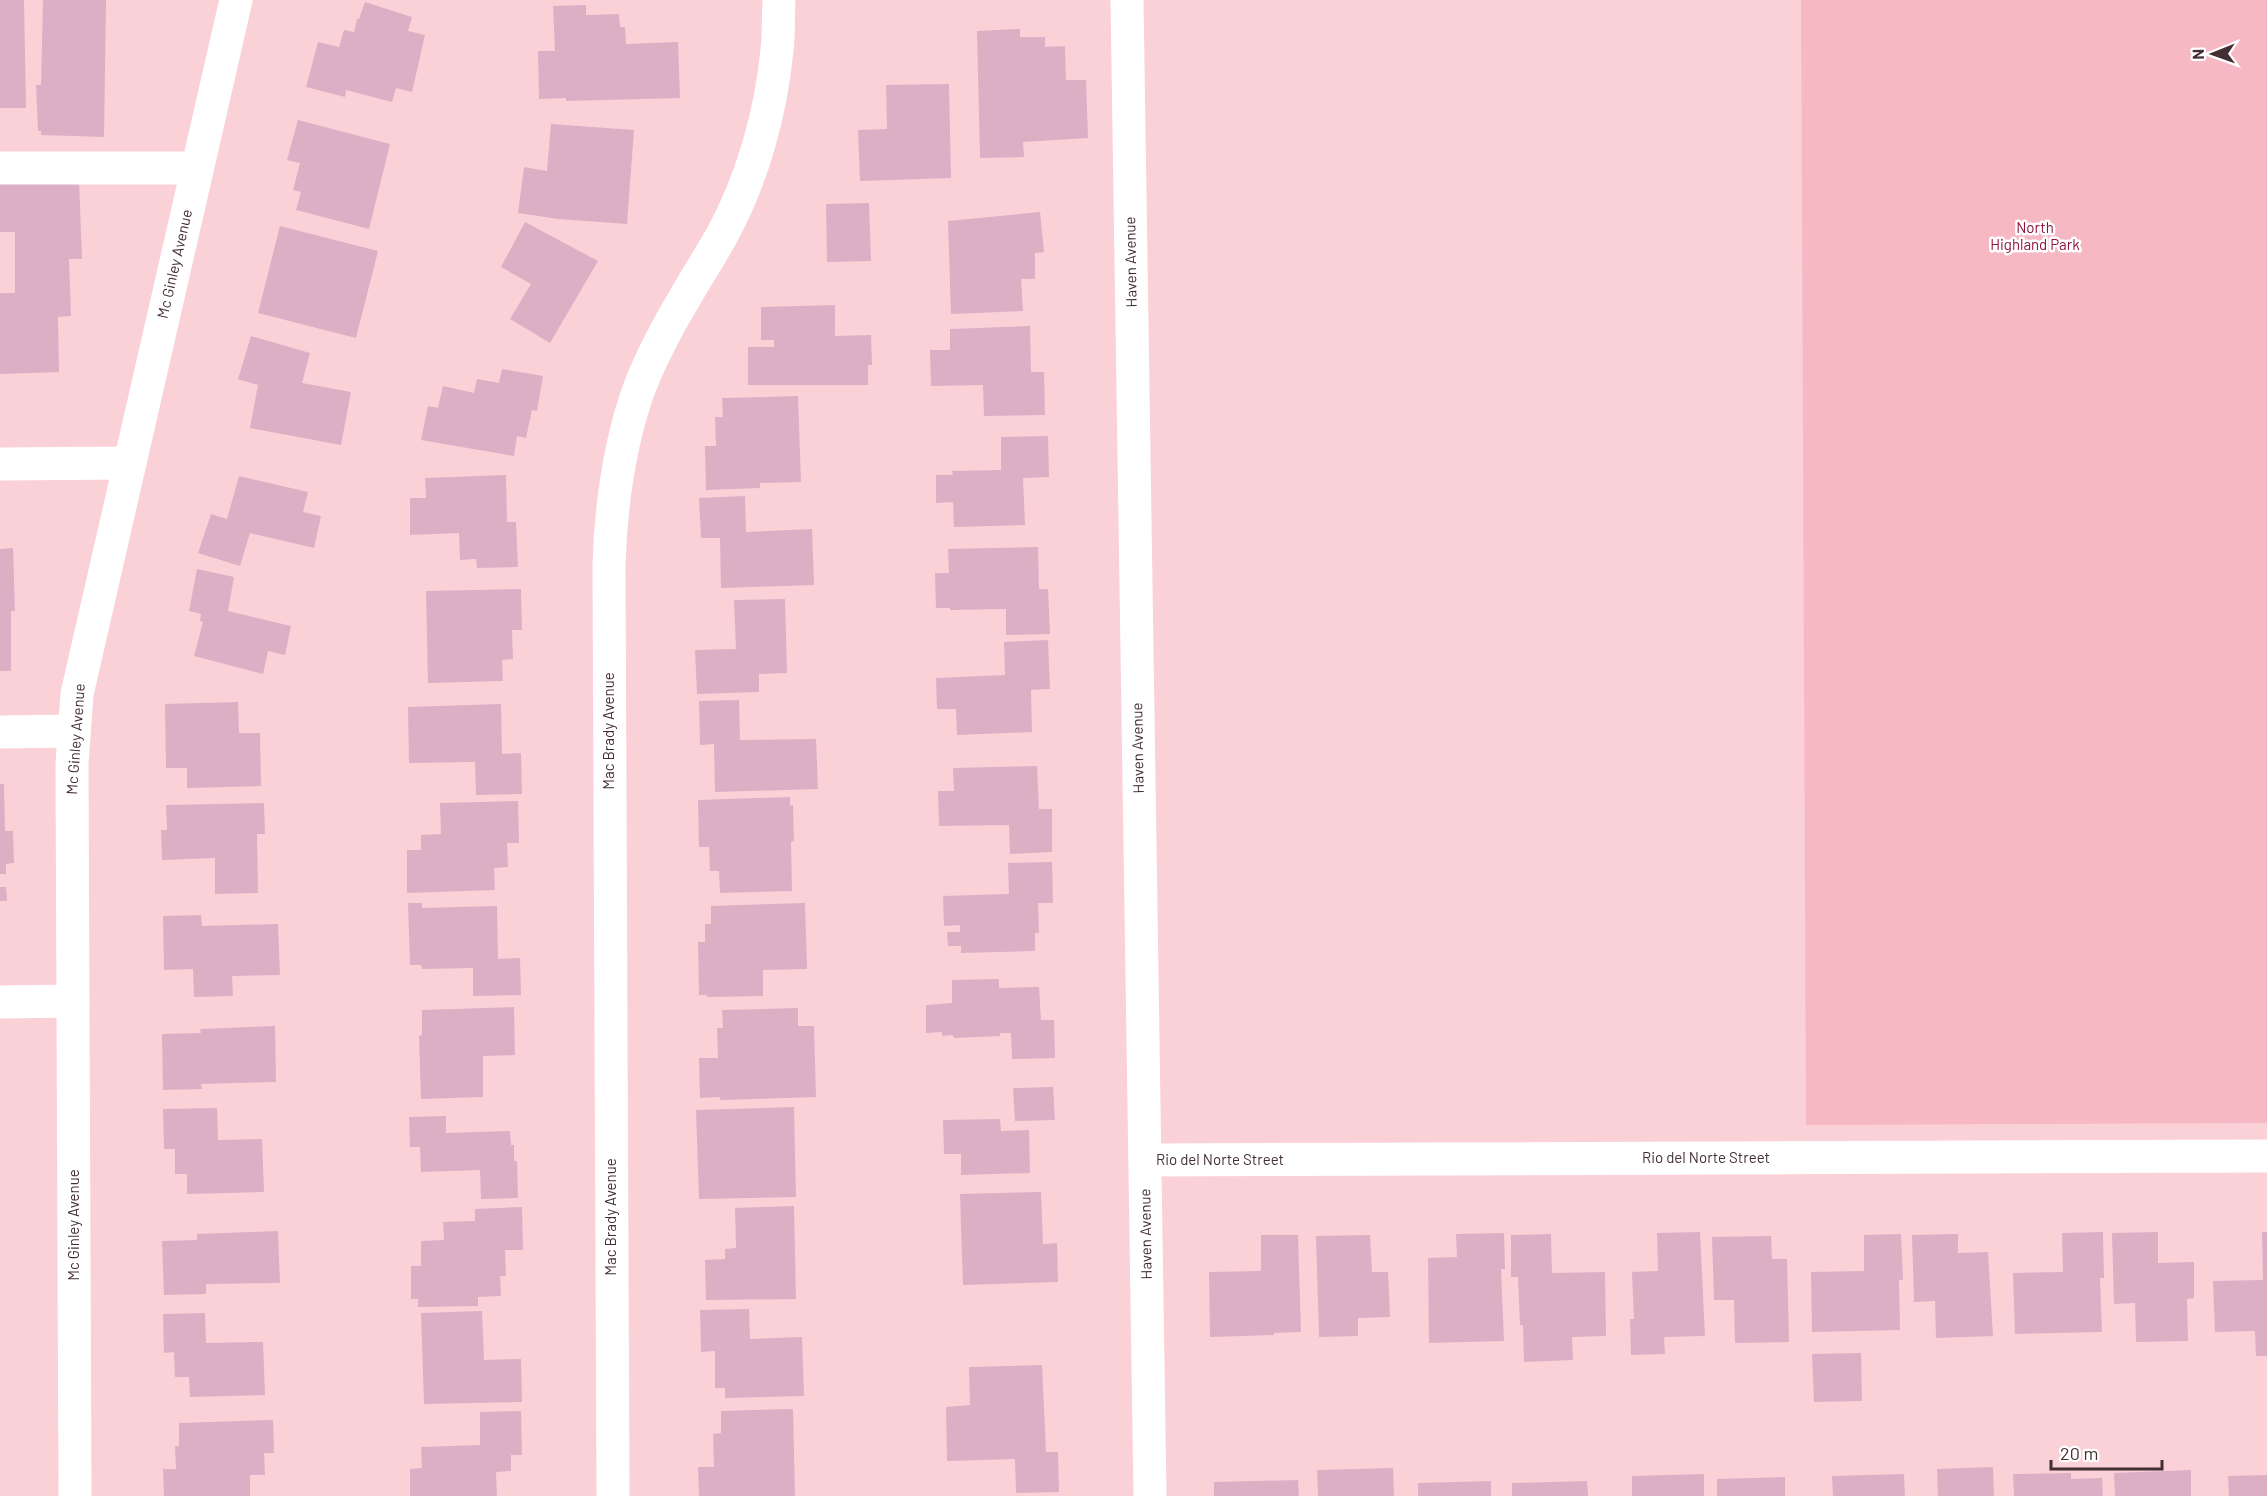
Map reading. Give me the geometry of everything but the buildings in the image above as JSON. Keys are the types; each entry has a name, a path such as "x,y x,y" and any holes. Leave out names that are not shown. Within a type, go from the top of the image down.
{"street":[{"name":"Mc Ginley Avenue","path":"75,1496 72,764 77,694 236,0"},
{"name":"Mac Brady Avenue","path":"613,1496 610,519 622,450 639,390 663,333 722,234 747,178 768,110 778,49 779,0"},
{"name":"Haven Avenue","path":"1127,0 1150,1496"},
{"path":"0,168 197,168"},
{"path":"0,464 129,463"},
{"path":"0,732 74,731"},
{"path":"0,1002 73,1001"},
{"name":"Rio del Norte Street","path":"1144,1160 2267,1156"}],"green space":[{"name":"North Highland Park","path":"1801,0 2267,0 2267,1123 1806,1125"}]}
